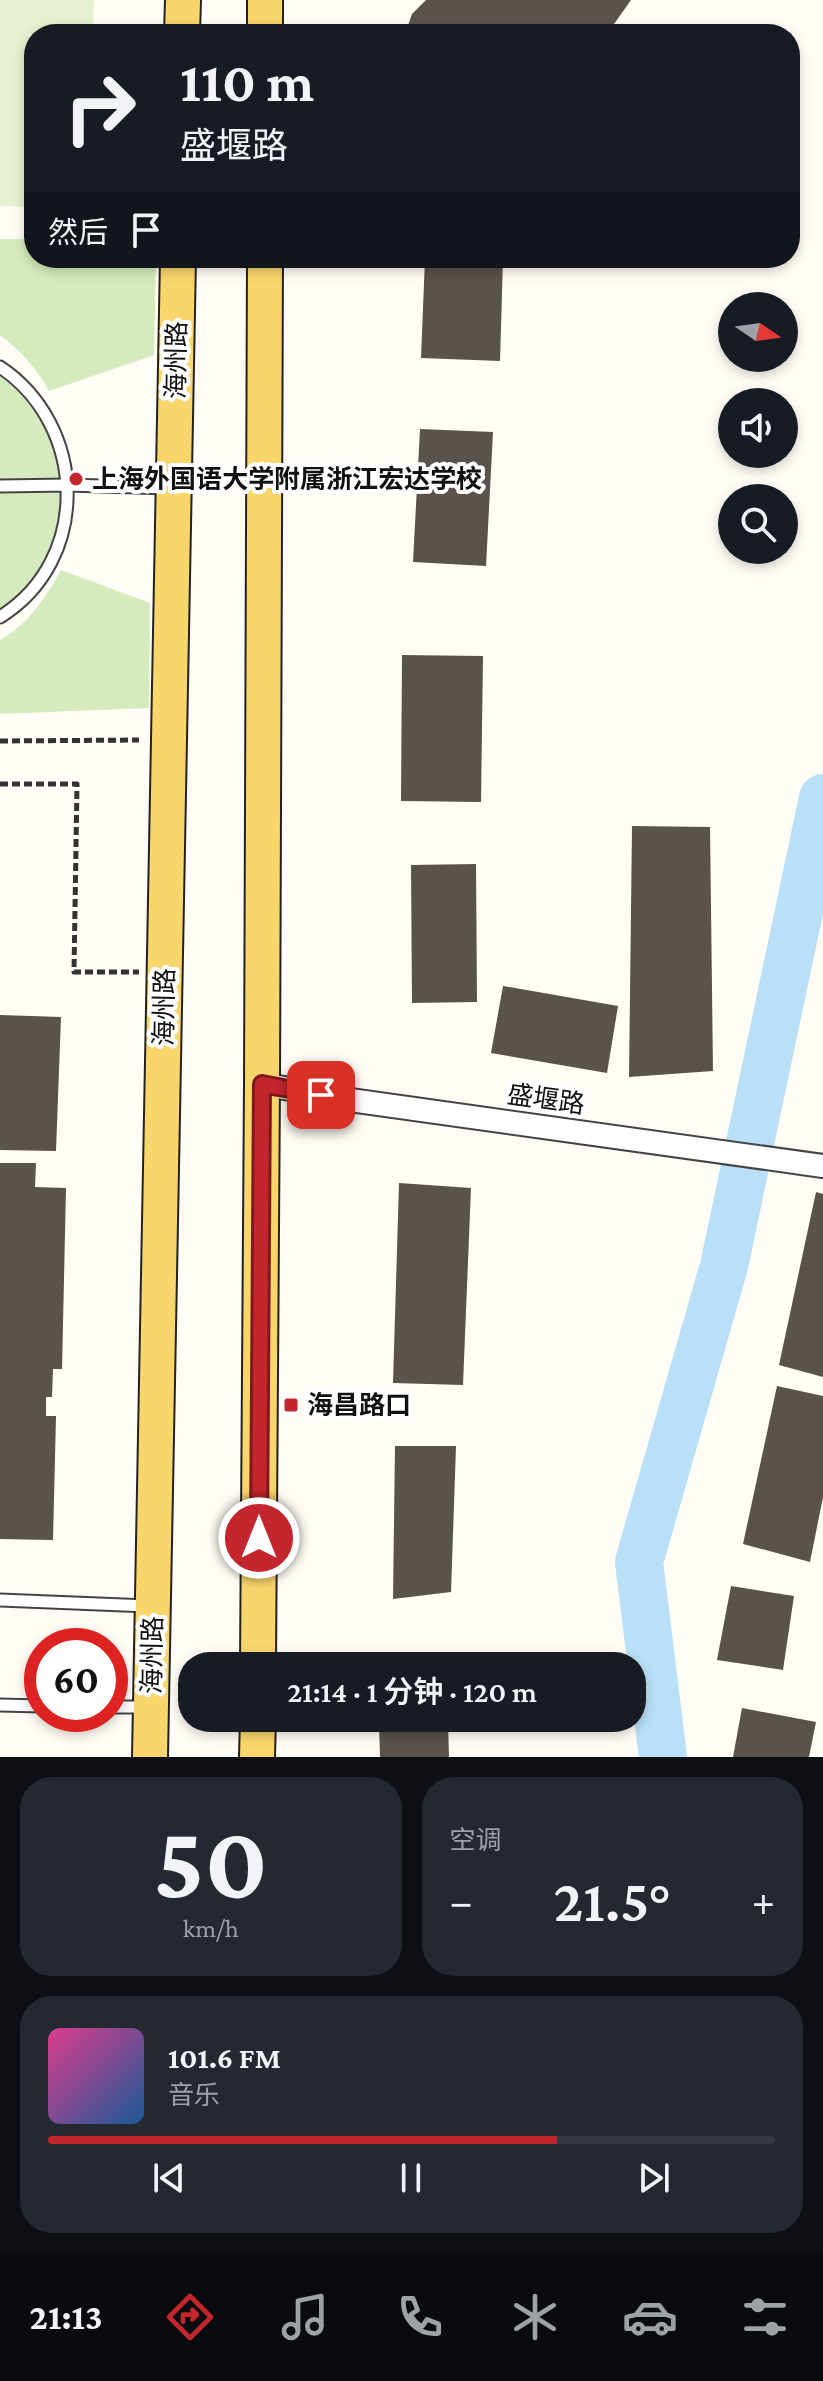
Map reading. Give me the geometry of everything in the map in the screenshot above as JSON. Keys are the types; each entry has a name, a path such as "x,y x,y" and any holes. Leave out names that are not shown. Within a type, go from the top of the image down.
{"main road":[{"path":"182,24 183,0"},
{"path":"265,0 265,24"},
{"name":"海州路","path":"150,1757 178,268"},
{"path":"258,1652 265,268"},
{"path":"257,1757 258,1732"}],"street":[{"name":"盛堰路","path":"262,1084 350,1100 823,1166"}],"lane":[{"path":"0,367 30,392 45,412 64,457 68,485 63,531 54,555 27,596 0,617"},
{"path":"0,486 173,488"},
{"path":"0,1600 153,1606"},
{"path":"0,1705 24,1706"},
{"path":"128,1707 151,1707"}],"path":[{"path":"0,741 148,740"},
{"path":"0,784 77,784 74,972 144,972"}],"green space":[{"path":"0,0 94,0 93,24 24,24 24,207 0,206"},
{"path":"0,239 24,239 24,268 156,268 154,355 49,391 28,360 0,335"},
{"path":"0,367 12,375 56,434 67,507 42,576 0,617"},
{"path":"61,570 150,603 149,708 0,714 0,640 28,618"}],"building":[{"path":"426,0 631,0 614,24 408,24 412,14"},
{"path":"425,268 503,268 500,361 421,358"},
{"path":"420,429 493,432 486,566 413,562"},
{"path":"402,655 483,656 481,802 401,801"},
{"path":"632,826 710,827 713,1071 629,1077"},
{"path":"476,864 477,1002 412,1003 411,865"},
{"path":"503,986 618,1006 607,1073 491,1053"},
{"path":"0,1015 61,1017 56,1151 0,1150"},
{"path":"0,1163 36,1163 35,1187 66,1188 62,1369 53,1369 52,1397 46,1397 46,1416 56,1416 53,1540 0,1539"},
{"path":"399,1183 471,1188 463,1385 393,1383"},
{"path":"816,1192 823,1194 823,1377 779,1365"},
{"path":"777,1386 823,1396 823,1497 810,1562 743,1544"},
{"path":"395,1446 456,1446 451,1592 393,1599"},
{"path":"731,1586 794,1596 783,1670 717,1660"},
{"path":"742,1708 816,1722 809,1757 733,1757"},
{"path":"379,1732 448,1732 449,1757 380,1757"}],"waterway":[{"path":"663,1757 639,1562 724,1266 823,798"}],"place":[{"name":"上海外国语大学附属浙江宏达学校","path":"76,479"},
{"name":"海昌路口","path":"291,1405"}],"route":[{"path":"259,1538 262,1084 321,1095"}]}
